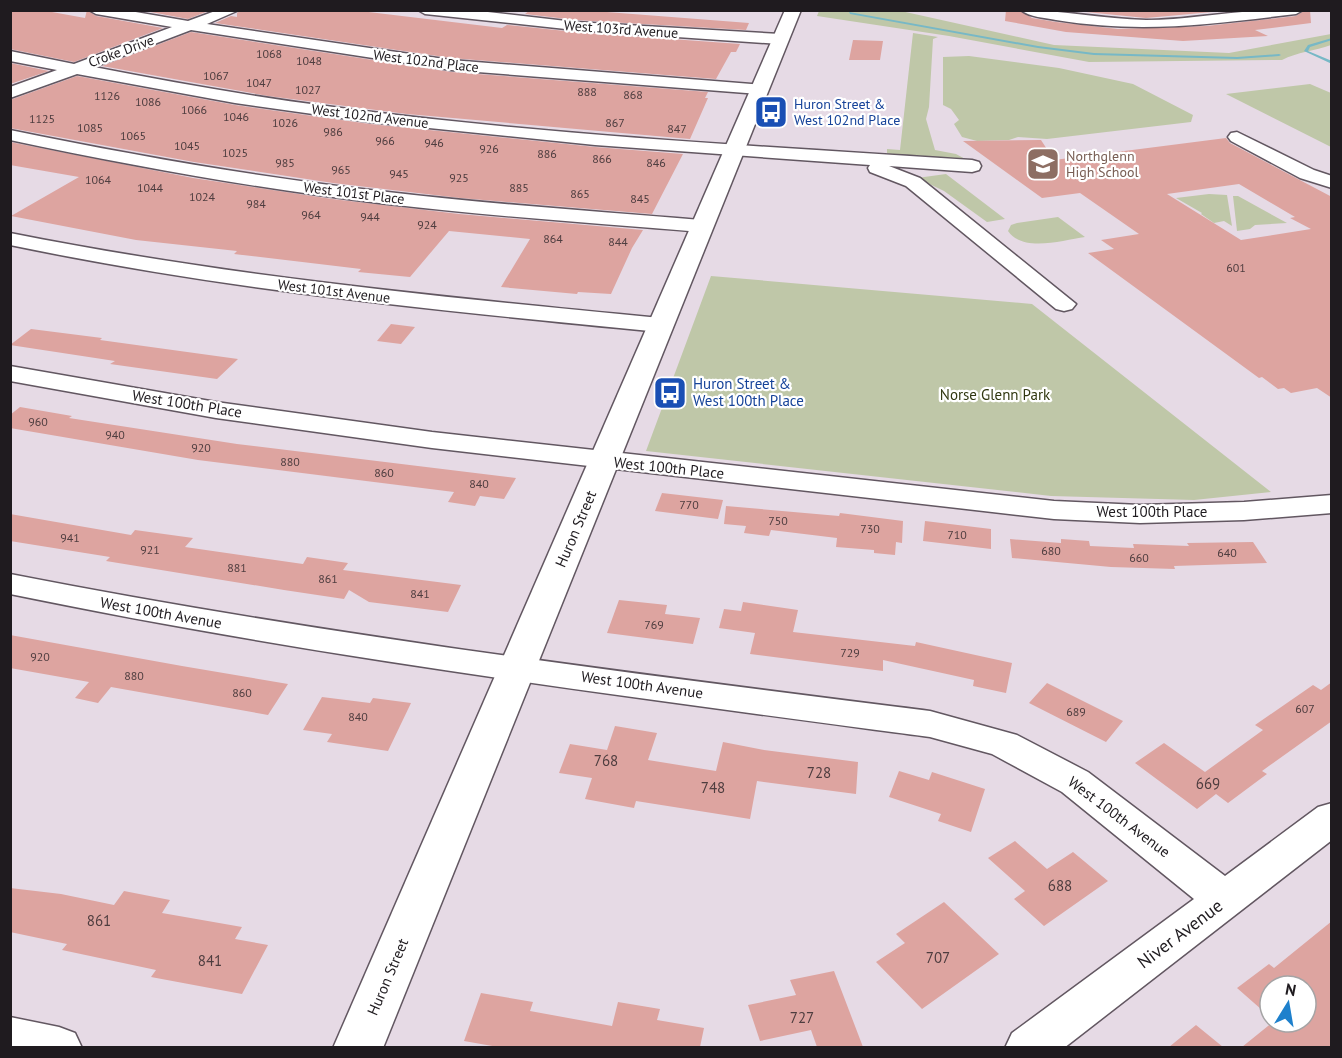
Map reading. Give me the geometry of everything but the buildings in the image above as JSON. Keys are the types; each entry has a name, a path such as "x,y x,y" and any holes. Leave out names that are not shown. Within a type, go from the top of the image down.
{"main road":[{"name":"Huron Street","path":"358,1047 793,10"}],"street":[{"name":"West 102nd Place","path":"96,10 346,51 453,65 569,76 759,89"},
{"name":"Croke Drive","path":"10,93 232,10"},
{"name":"West 103rd Avenue","path":"425,10 574,26 780,39"},
{"path":"1028,10 1096,22 1147,24 1193,22 1296,10"},
{"name":"West 102nd Avenue","path":"10,56 222,96 370,117 508,132 972,166"},
{"name":"West 101st Place","path":"10,135 185,169 336,191 431,203 701,226"},
{"path":"1237,137 1307,174 1332,182"},
{"path":"849,157 913,182 1064,304"},
{"name":"West 101st Avenue","path":"10,239 168,267 304,287 418,301 660,325"},
{"name":"West 100th Place","path":"10,373 216,410 432,440 1054,510 1163,513 1244,512 1332,504"},
{"name":"West 100th Avenue","path":"10,584 154,614 517,668 930,724 985,737 1051,767 1075,782 1225,900"},
{"name":"Niver Avenue","path":"1028,1047 1332,818"},
{"path":"10,1038 59,1047"}],"green space":[{"path":"819,11 901,11 1054,45 1229,53 1331,34 1331,45 1282,60 1089,62 949,36 817,16"},
{"path":"913,33 938,37 933,39 929,107 926,119 935,150 956,154 967,160 894,156 887,153 887,149 900,150"},
{"path":"969,56 1059,68 1133,84 1193,115 1191,122 1047,139 1018,137 1009,140 977,141 962,137 954,124 959,120 951,109 943,105 943,57"},
{"path":"1310,84 1331,93 1331,147 1226,94"},
{"path":"946,174 1005,219 987,222 944,191 917,178"},
{"path":"1209,194 1227,195 1232,226 1224,221 1214,223 1176,198"},
{"path":"1233,196 1238,196 1287,223 1255,225 1250,229 1237,231"},
{"path":"1058,217 1085,237 1033,243 1023,242 1008,231 1011,225 1017,223"},
{"name":"Norse Glenn Park","path":"711,276 1032,304 1271,492 1194,500 1051,496 646,451"}],"waterway":[{"path":"850,13 1038,47 1094,54 1237,58 1279,55"},
{"path":"1332,39 1309,46 1306,51 1332,63"}],"place":[{"name":"Huron Street & West 102nd Place","path":"771,112"},
{"name":"Northglenn High School","path":"1043,164"},
{"name":"Huron Street & West 100th Place","path":"670,393"}]}
